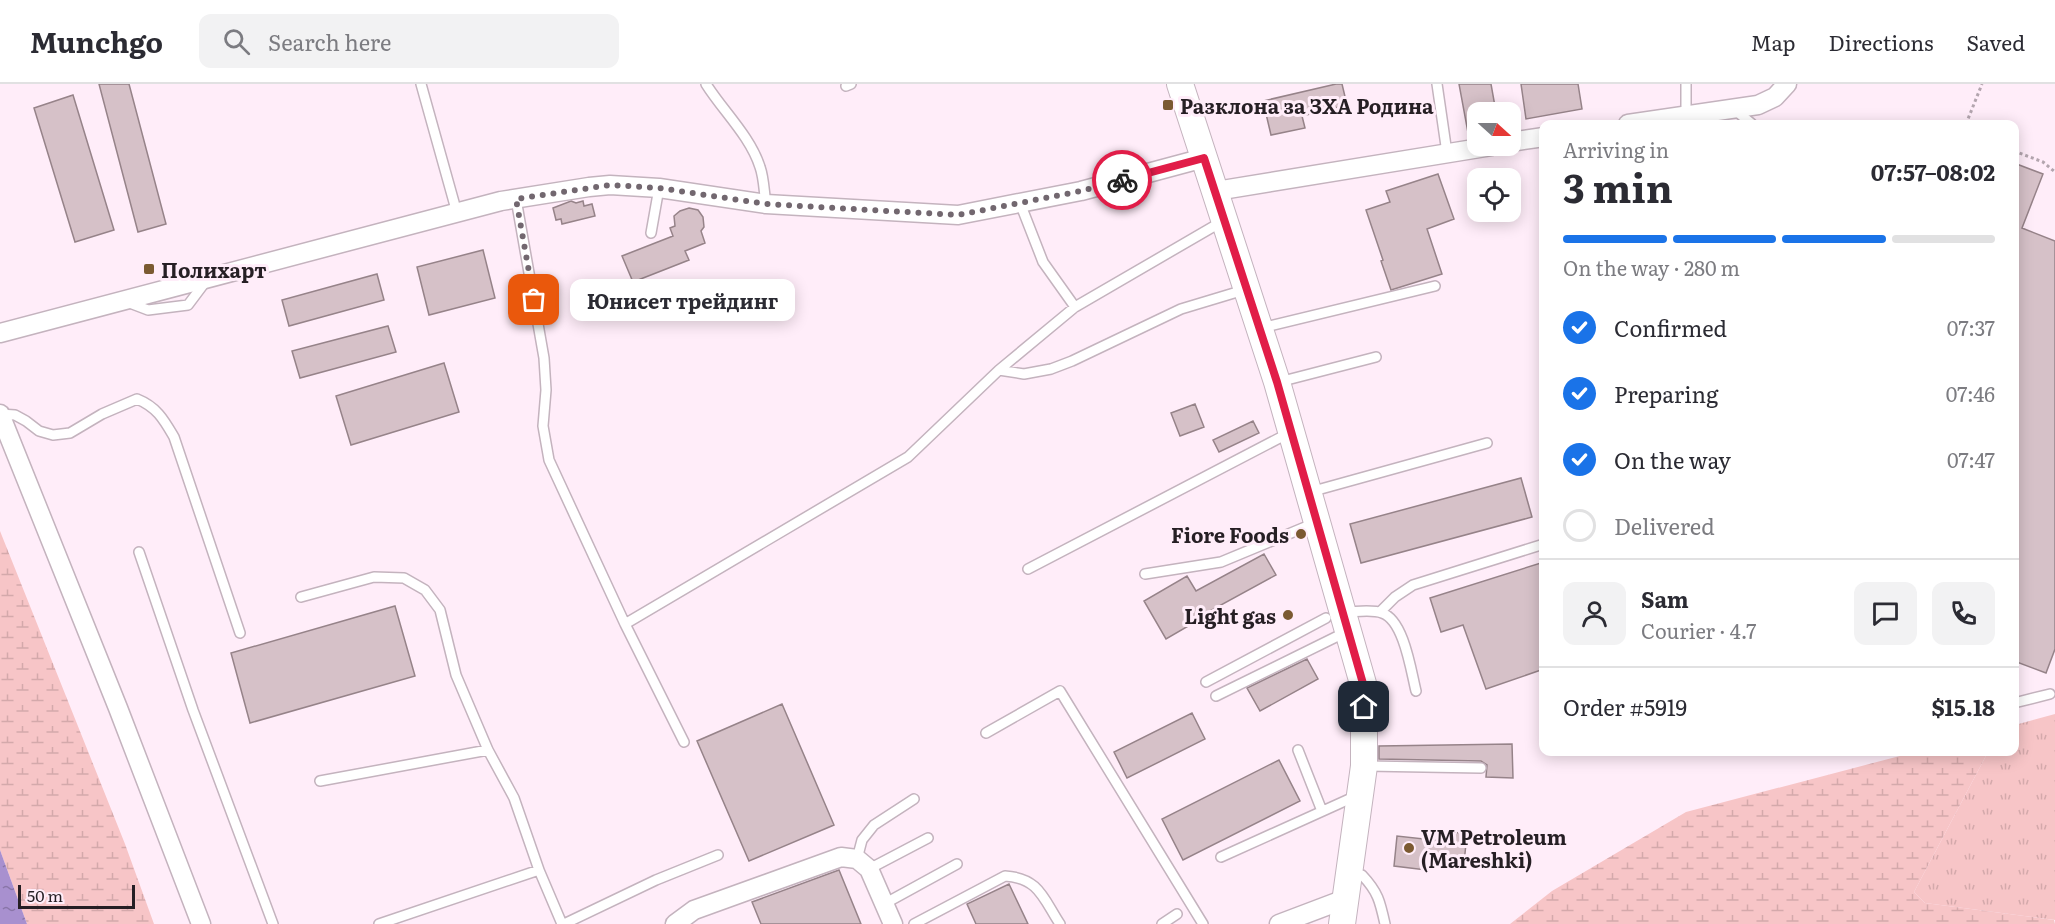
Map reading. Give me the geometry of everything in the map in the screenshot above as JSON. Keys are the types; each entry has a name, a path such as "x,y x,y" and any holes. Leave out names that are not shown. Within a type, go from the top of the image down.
{"main road":[{"path":"1184,89 1204,158 1277,382 1317,522 1339,621 1364,687 1365,766 1342,924"}],"street":[{"path":"1669,120 1758,105 1775,97 1787,84"},
{"path":"1521,140 1539,138"},
{"path":"1216,191 1467,150"},
{"path":"0,333 457,213 516,199 610,185 659,188 766,204 958,215 1081,191 1204,158"},
{"path":"0,414 118,708 201,924"},
{"path":"675,924 694,910 841,857 863,864 893,924"},
{"path":"1279,924 1346,899"}],"lane":[{"path":"421,84 457,213"},
{"path":"706,84 719,105 746,139 761,167 766,204"},
{"path":"1437,84 1447,153"},
{"path":"1686,84 1686,117"},
{"path":"1735,110 1747,120"},
{"path":"651,233 659,188"},
{"path":"516,199 544,358 546,390 543,426 549,460 625,624 684,742"},
{"path":"1020,203 1043,262 1075,307"},
{"path":"625,624 908,457 999,370 1075,307 1225,220"},
{"path":"1259,328 1435,286"},
{"path":"999,370 1024,374 1051,369 1181,309 1246,289"},
{"path":"1277,382 1376,357"},
{"path":"0,414 15,415 39,431 53,435 70,433 102,414 137,399 160,413 174,437 240,633"},
{"path":"1028,569 1291,432"},
{"path":"1308,493 1487,443"},
{"path":"1145,574 1221,562 1317,522"},
{"path":"1206,682 1339,621 1380,612 1395,597 1413,585 1539,546"},
{"path":"139,552 193,710 273,924"},
{"path":"301,597 374,577 404,578 425,590 440,610 456,675 488,750 514,798 539,870 563,924 656,880 718,855"},
{"path":"1380,612 1392,618 1401,636 1416,691"},
{"path":"1216,696 1339,621"},
{"path":"986,733 1060,691 1203,924"},
{"path":"2019,702 2050,693"},
{"path":"320,781 488,750"},
{"path":"1298,750 1322,811"},
{"path":"1365,766 1481,768"},
{"path":"1221,856 1361,794"},
{"path":"914,799 874,825 862,840 863,864 928,838"},
{"path":"884,904 957,864"},
{"path":"379,924 539,870"},
{"path":"1362,875 1380,897 1385,924"},
{"path":"914,924 1005,876 1022,877 1036,887 1060,924"},
{"path":"1162,924 1178,914"}],"path":[{"path":"1968,120 1982,84"},
{"path":"2019,153 2043,162 2055,172"}],"green space":[{"path":"0,531 125,844 154,924 27,924 0,850"},
{"path":"2055,714 2055,920 1925,903 1914,892 1986,756 2019,756 2019,724"},
{"path":"1900,756 1986,756 1914,892 1925,903 2054,920 2055,924 1510,924 1552,891 1686,812"}],"water":[{"path":"0,850 27,924 0,924"}],"building":[{"path":"99,84 129,84 166,224 138,232"},
{"path":"1342,84 1347,105 1302,116 1305,128 1271,135 1263,101"},
{"path":"1459,84 1491,84 1494,102 1467,102 1467,127"},
{"path":"1521,84 1578,84 1582,109 1526,119"},
{"path":"73,95 114,230 75,242 34,108"},
{"path":"2019,165 2043,174 2022,228 2055,241 2055,649 2046,673 2019,663"},
{"path":"1438,174 1454,219 1427,229 1442,274 1391,290 1366,210 1390,202 1386,191"},
{"path":"571,201 576,203 583,201 584,206 592,204 595,216 562,224 561,219 556,220 553,208"},
{"path":"689,208 698,210 703,217 704,227 701,231 705,243 685,251 689,260 633,282 622,256 673,236 670,228 675,226 674,216"},
{"path":"483,250 495,298 429,315 417,267"},
{"path":"377,274 384,300 289,326 282,300"},
{"path":"388,326 396,352 300,378 292,351"},
{"path":"444,363 459,412 351,445 336,396"},
{"path":"1195,404 1204,427 1180,436 1171,413"},
{"path":"1253,421 1259,433 1219,452 1213,440"},
{"path":"1521,478 1532,517 1361,563 1350,524"},
{"path":"1264,554 1276,575 1208,612 1209,614 1166,639 1144,601 1187,576 1196,591"},
{"path":"1539,564 1539,671 1486,689 1463,625 1441,632 1430,598"},
{"path":"395,606 415,676 250,723 231,653"},
{"path":"1307,659 1318,679 1260,711 1247,688"},
{"path":"782,704 834,825 749,861 697,741"},
{"path":"1192,713 1205,739 1127,778 1114,752"},
{"path":"1512,744 1513,778 1486,777 1487,765 1481,761 1379,759 1379,746"},
{"path":"1279,760 1300,801 1183,860 1162,819"},
{"path":"1444,831 1467,834 1464,863 1427,859 1426,870 1394,866 1397,836 1442,841"},
{"path":"839,870 861,924 761,924 752,902"},
{"path":"1009,884 1028,924 976,924 967,904"}],"way so far":[{"path":"534,300 516,199 610,185 659,188 766,204 958,215 1081,191 1122,180"}],"place":[{"name":"Разклона за ЗХА Родина","path":"1168,105"},
{"name":"Полихарт","path":"149,269"},
{"name":"Юнисет трейдинг","path":"534,300"},
{"name":"Fiore Foods","path":"1301,534"},
{"name":"Light gas","path":"1288,615"},
{"name":"VM Petroleum (Mareshki)","path":"1409,848"}],"route":[{"path":"1122,180 1204,158 1277,382 1364,687 1364,707"}]}
